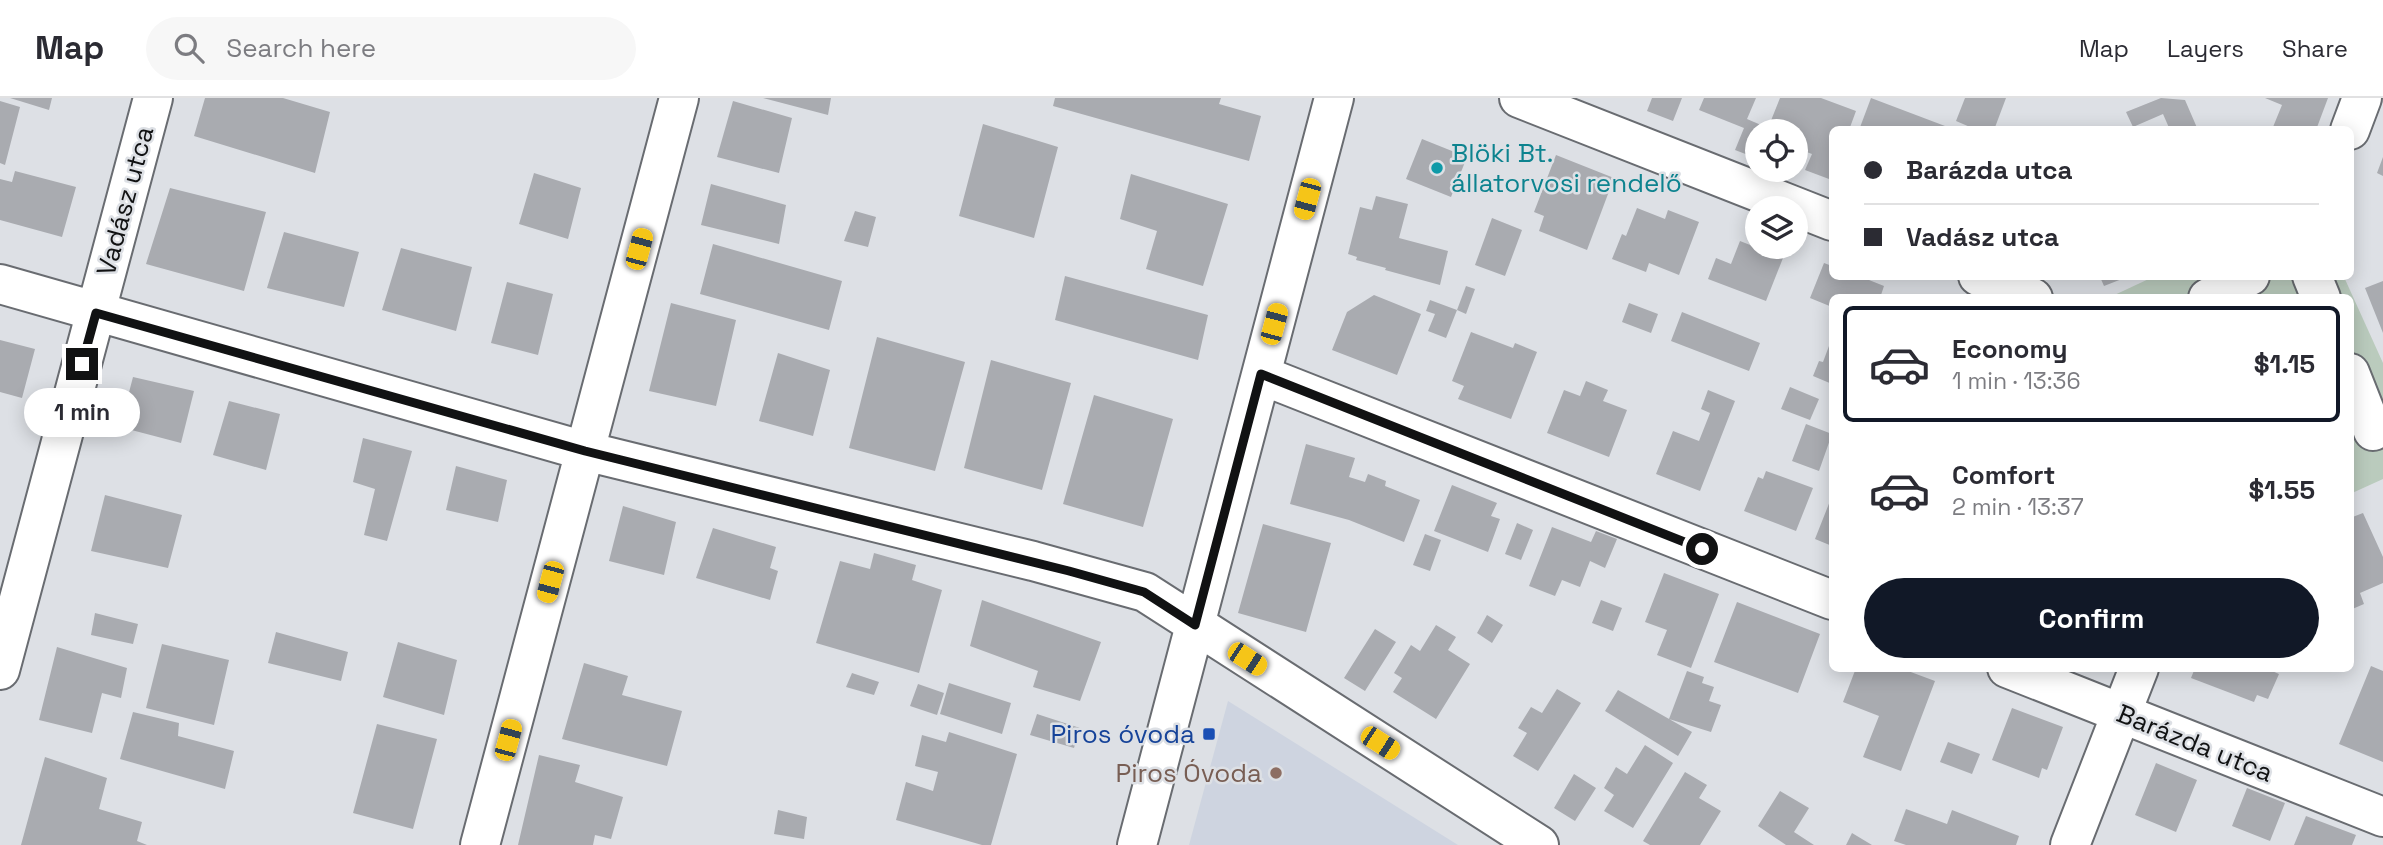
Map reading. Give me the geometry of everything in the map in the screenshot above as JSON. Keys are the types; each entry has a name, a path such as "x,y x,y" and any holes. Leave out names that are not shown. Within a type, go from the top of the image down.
{"street":[{"name":"Vadász utca","path":"0,670 153,98"},
{"path":"480,845 679,98"},
{"path":"1137,845 1334,98"},
{"path":"1518,98 1829,220"},
{"path":"2352,126 2362,98"},
{"path":"1988,280 2022,294"},
{"path":"2216,294 2242,280"},
{"path":"0,284 585,451 1033,561 1144,592 1539,845"},
{"path":"1261,374 1829,599"},
{"path":"2354,385 2369,430"},
{"name":"Barázda utca","path":"2017,672 2383,817"},
{"path":"2070,845 2137,672"}],"shaded area":[{"name":"Piros Óvoda","path":"1228,701 1458,845 1189,845"}],"green space":[{"path":"2147,280 2345,280 2352,294 2117,294"},
{"path":"2354,299 2383,363 2383,479 2354,492"}],"building":[{"path":"10,98 52,98 49,110"},
{"path":"205,98 283,98 330,112 315,173 194,136"},
{"path":"763,98 831,98 828,115"},
{"path":"1055,98 1221,98 1219,104 1261,116 1249,161 1053,106"},
{"path":"1652,98 1682,98 1673,121 1647,111"},
{"path":"1704,98 1756,98 1745,119 1745,154 1735,150 1744,128 1699,110"},
{"path":"1780,98 1821,98 1856,111 1850,126 1829,126 1829,179 1808,171 1812,154 1808,152 1808,119 1772,119"},
{"path":"1871,98 1945,126 1860,126"},
{"path":"1965,98 2006,98 1996,126 1968,126 1956,121"},
{"path":"2161,98 2185,100 2196,126 2168,126 2163,114 2133,126 2126,112"},
{"path":"2265,98 2328,98 2318,126 2273,126 2282,105"},
{"path":"0,101 20,107 5,165 0,163"},
{"path":"733,101 792,118 779,173 717,157"},
{"path":"983,124 1058,147 1034,238 959,216"},
{"name":"Blöki Bt. állatorvosi rendelő","path":"1422,139 1467,157 1451,197 1406,179"},
{"path":"1556,155 1614,178 1587,250 1539,231 1544,216 1534,212"},
{"path":"2383,157 2383,176 2377,173"},
{"path":"15,171 76,187 62,237 0,220 0,179 12,182"},
{"path":"534,173 581,188 568,239 519,224"},
{"path":"1131,174 1228,204 1203,286 1146,269 1157,231 1120,219"},
{"path":"711,184 786,205 779,244 701,225"},
{"path":"170,188 266,212 244,291 146,264"},
{"path":"1376,196 1408,204 1399,238 1448,251 1440,285 1385,270 1386,268 1356,260 1357,257 1348,254 1360,207 1372,210"},
{"path":"1637,208 1665,219 1668,210 1699,222 1679,275 1649,263 1646,272 1612,259 1622,234 1626,236"},
{"path":"855,211 876,217 868,247 844,241"},
{"path":"1492,218 1522,230 1505,276 1475,265"},
{"path":"284,232 359,252 344,307 267,288"},
{"path":"1740,241 1745,243 1745,259 1783,259 1766,301 1708,279 1716,258 1731,264"},
{"path":"713,244 842,281 829,330 700,294"},
{"path":"401,248 472,267 456,331 382,310"},
{"path":"1824,263 1829,265 1829,280 1869,280 1884,286 1881,294 1829,294 1829,306 1810,298"},
{"path":"1065,276 1208,315 1198,360 1055,320"},
{"path":"2101,280 2119,280 2104,286"},
{"path":"2383,281 2383,333 2365,288"},
{"path":"507,282 553,294 538,355 491,343"},
{"path":"1466,286 1475,289 1466,314 1457,310"},
{"path":"1374,295 1421,314 1397,375 1332,350 1347,312"},
{"path":"1430,300 1457,310 1446,338 1428,331 1435,314 1426,311"},
{"path":"671,303 736,320 716,406 649,391"},
{"path":"1629,303 1658,314 1651,333 1622,322"},
{"path":"1682,312 1760,343 1749,371 1671,341"},
{"path":"1471,332 1513,348 1515,343 1537,352 1511,419 1458,399 1464,386 1452,381"},
{"path":"877,337 965,362 935,471 849,448"},
{"path":"0,340 35,349 22,398 0,392"},
{"path":"1829,346 1829,383 1813,376 1819,361 1823,362"},
{"path":"778,353 830,370 813,436 759,421"},
{"path":"991,360 1071,383 1042,490 964,468"},
{"path":"133,377 194,391 181,443 120,427"},
{"path":"1586,381 1608,390 1603,401 1627,410 1609,457 1547,433 1564,390 1580,396"},
{"path":"1790,387 1819,399 1810,420 1781,409"},
{"path":"1708,390 1735,401 1700,491 1656,474 1673,431 1699,441 1710,413 1701,409"},
{"path":"1094,395 1173,419 1143,527 1063,504"},
{"path":"229,401 280,414 266,470 213,455"},
{"path":"1806,424 1829,433 1829,443 1819,471 1792,461"},
{"path":"363,438 412,451 387,541 364,535 375,489 353,482"},
{"path":"1306,444 1355,458 1349,477 1365,482 1368,474 1386,481 1385,486 1420,500 1404,542 1349,520 1290,504"},
{"path":"456,466 507,480 498,522 446,510"},
{"path":"1766,471 1813,488 1796,531 1744,511 1758,477 1763,479"},
{"path":"1452,485 1497,503 1491,516 1500,519 1488,552 1434,531"},
{"path":"105,495 182,515 168,568 91,551"},
{"path":"1829,504 1829,545 1815,539"},
{"path":"623,506 676,522 664,575 609,561"},
{"path":"2363,513 2383,557 2383,583 2360,593 2364,604 2354,608 2354,516"},
{"path":"1517,523 1533,530 1521,560 1505,554"},
{"path":"1263,524 1331,543 1306,632 1238,613"},
{"path":"1552,527 1591,542 1596,531 1617,539 1605,568 1590,561 1580,587 1562,580 1555,596 1529,586"},
{"path":"713,528 776,547 770,568 778,571 770,600 696,578"},
{"path":"1425,534 1441,540 1430,571 1413,565"},
{"path":"874,553 916,565 912,580 942,590 919,673 816,643 840,561 870,569"},
{"path":"1664,573 1719,594 1691,668 1657,655 1667,630 1645,622"},
{"path":"982,600 1101,642 1080,701 1033,687 1038,671 970,646"},
{"path":"1601,600 1622,608 1613,631 1592,623"},
{"path":"1737,602 1820,634 1798,693 1714,662"},
{"path":"95,613 138,624 133,644 91,635"},
{"path":"1487,615 1503,625 1492,643 1477,633"},
{"path":"1436,625 1456,637 1448,650 1470,664 1436,719 1393,692 1402,678 1394,673 1411,645 1420,651"},
{"path":"1375,629 1396,642 1365,691 1344,678"},
{"path":"276,632 348,652 341,681 268,663"},
{"path":"398,642 457,660 444,715 383,697"},
{"path":"162,644 229,660 214,725 146,708"},
{"path":"57,647 127,668 121,698 102,693 92,733 39,720"},
{"path":"584,663 628,676 622,695 682,711 667,766 562,739"},
{"path":"2371,666 2383,671 2383,762 2339,744"},
{"path":"1687,671 1704,677 1702,683 1714,687 1709,701 1721,705 1711,732 1669,719"},
{"path":"1854,672 1911,672 1935,681 1901,771 1863,757 1879,716 1843,702"},
{"path":"2193,672 2279,674 2268,699 2257,695 2254,702 2191,678"},
{"path":"852,673 879,682 874,695 846,687"},
{"path":"949,683 1011,703 1002,734 940,714"},
{"path":"918,684 944,693 937,715 910,706"},
{"path":"1557,689 1581,703 1538,771 1513,756 1527,733 1518,728 1531,707 1542,713"},
{"path":"1618,690 1692,732 1678,756 1605,711"},
{"path":"2012,708 2063,727 2047,770 2042,768 2039,778 1992,760"},
{"path":"133,712 179,723 178,736 234,751 225,789 120,759"},
{"path":"1037,714 1080,728 1074,748 1030,735"},
{"path":"377,724 437,739 413,829 353,813"},
{"path":"949,732 1017,754 991,845 982,845 896,820 906,782 933,791 938,772 915,766 922,735 946,742"},
{"path":"1948,742 1980,754 1972,774 1940,762"},
{"path":"1645,745 1673,763 1633,828 1604,811 1614,795 1604,788 1616,767 1627,774"},
{"path":"539,755 580,765 575,782 623,797 611,839 595,835 593,845 518,845"},
{"path":"45,757 107,778 99,809 142,822 137,841 147,845 21,845"},
{"path":"2156,763 2197,780 2176,832 2135,815"},
{"path":"1685,772 1707,785 1699,798 1721,811 1700,845 1650,845 1643,841"},
{"path":"1574,774 1596,788 1575,821 1554,808"},
{"path":"2247,788 2285,803 2270,841 2232,826"},
{"path":"1780,791 1809,808 1794,832 1814,845 1786,845 1758,826"},
{"path":"1906,809 1947,824 1952,810 2019,836 2016,845 1906,845 1894,841"},
{"path":"778,810 807,817 804,839 774,834"},
{"path":"2306,816 2356,835 2352,845 2294,845"},
{"path":"1852,833 1872,845 1846,845"}],"place":[{"name":"Blöki Bt. állatorvosi rendelő","path":"1437,168"},
{"name":"Piros óvoda","path":"1209,734"},
{"name":"Piros Óvoda","path":"1276,773"}],"route":[{"path":"82,364 96,313 585,451 1033,561 1144,592 1195,625 1261,374 1702,549"}]}
